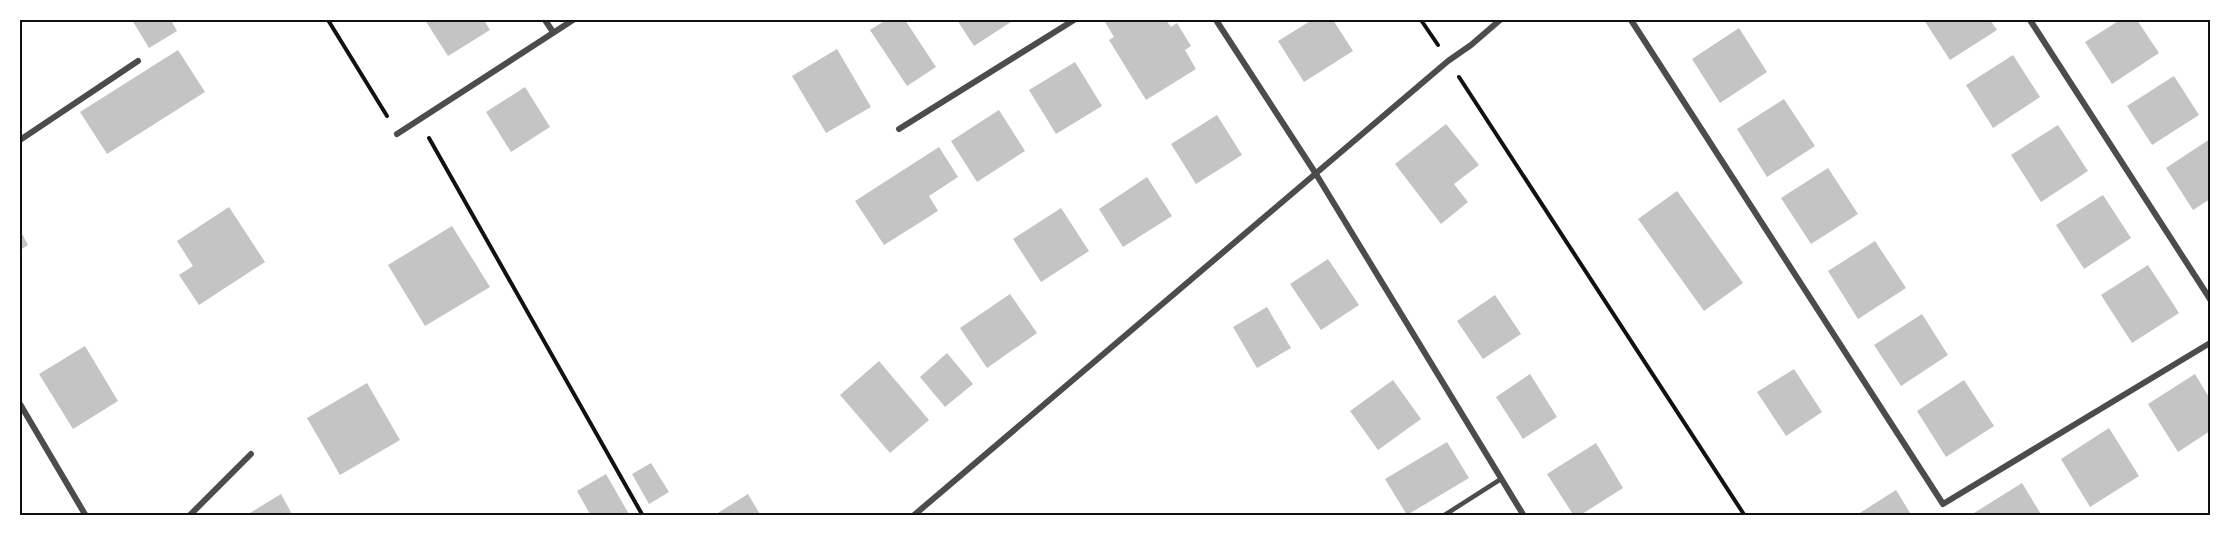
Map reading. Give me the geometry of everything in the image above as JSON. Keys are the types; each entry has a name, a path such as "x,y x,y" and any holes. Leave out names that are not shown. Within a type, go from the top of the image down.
{"street":[{"path":"545,20 553,32"},
{"path":"397,134 573,20"},
{"path":"899,129 1074,20"},
{"path":"1216,20 1316,174 1524,516"},
{"path":"913,516 1448,61 1500,20"},
{"path":"1631,20 1943,504 2211,343"},
{"path":"2030,20 2211,299"},
{"path":"20,140 138,61"},
{"path":"20,404 86,516"},
{"path":"189,516 251,454"}],"lane":[{"path":"1443,516 1501,478"}],"path":[{"path":"328,20 397,134"},
{"path":"1421,20 1745,516"},
{"path":"419,119 644,516"}],"building":[{"path":"132,20 171,20 177,31 149,48"},
{"path":"425,20 484,20 490,30 448,56"},
{"path":"886,20 905,20 936,67 907,86 870,30"},
{"path":"957,20 1014,20 974,46"},
{"path":"1138,20 1139,22 1166,20 1171,27 1177,23 1191,46 1185,50 1196,69 1146,100 1109,40 1114,37 1105,22"},
{"path":"1312,20 1333,20 1353,51 1304,82 1278,41"},
{"path":"1924,20 1990,20 1997,30 1950,60"},
{"path":"2120,20 2137,20 2159,53 2112,84 2085,42"},
{"path":"1739,28 1767,72 1720,103 1692,59"},
{"path":"837,49 871,107 826,133 792,76"},
{"path":"178,50 205,92 107,154 80,112"},
{"path":"2013,55 2040,97 1993,128 1966,85"},
{"path":"1075,62 1102,106 1056,134 1029,90"},
{"path":"2174,76 2199,115 2152,145 2127,106"},
{"path":"525,87 550,127 511,152 486,112"},
{"path":"1784,99 1815,146 1767,177 1737,129"},
{"path":"999,110 1025,151 977,182 951,141"},
{"path":"1217,115 1242,155 1196,184 1171,144"},
{"path":"1446,124 1479,165 1454,184 1468,202 1441,224 1395,164"},
{"path":"2058,125 2088,171 2041,202 2011,155"},
{"path":"2210,139 2210,199 2193,210 2166,168"},
{"path":"939,147 958,177 929,196 938,211 884,245 855,201"},
{"path":"1828,168 1858,214 1811,244 1781,198"},
{"path":"1147,177 1172,216 1123,247 1099,209"},
{"path":"1677,191 1743,283 1704,311 1638,219"},
{"path":"2103,195 2131,238 2084,269 2056,225"},
{"path":"229,207 265,262 199,305 179,275 193,266 177,241"},
{"path":"1061,208 1089,251 1041,282 1013,239"},
{"path":"452,226 490,287 425,326 388,265"},
{"path":"20,230 28,245 20,250"},
{"path":"1875,241 1906,288 1858,319 1828,271"},
{"path":"1328,259 1359,305 1321,330 1290,284"},
{"path":"2148,265 2179,313 2132,343 2101,295"},
{"path":"1010,294 1037,333 987,368 960,328"},
{"path":"1495,295 1521,334 1483,359 1457,321"},
{"path":"1267,307 1291,348 1257,368 1233,327"},
{"path":"1922,314 1948,355 1901,386 1874,345"},
{"path":"85,346 118,401 73,429 39,374"},
{"path":"947,353 973,384 945,407 920,377"},
{"path":"879,361 929,420 890,453 840,395"},
{"path":"1794,369 1822,412 1786,436 1757,392"},
{"path":"1530,374 1557,417 1523,439 1496,397"},
{"path":"2195,374 2210,399 2210,431 2178,452 2148,404"},
{"path":"1393,380 1421,419 1378,450 1350,411"},
{"path":"1964,380 1994,426 1946,457 1917,411"},
{"path":"367,383 400,440 340,475 307,418"},
{"path":"2109,428 2139,476 2090,507 2061,459"},
{"path":"1447,442 1469,478 1407,515 1385,479"},
{"path":"1596,443 1623,488 1579,516 1574,516 1547,474"},
{"path":"651,463 669,492 649,504 632,474"},
{"path":"606,474 630,516 591,516 577,491"},
{"path":"2022,483 2042,516 1975,516 1974,513"},
{"path":"1896,490 1912,516 1855,516"},
{"path":"281,494 293,516 245,516"},
{"path":"748,494 761,516 713,516"}]}
